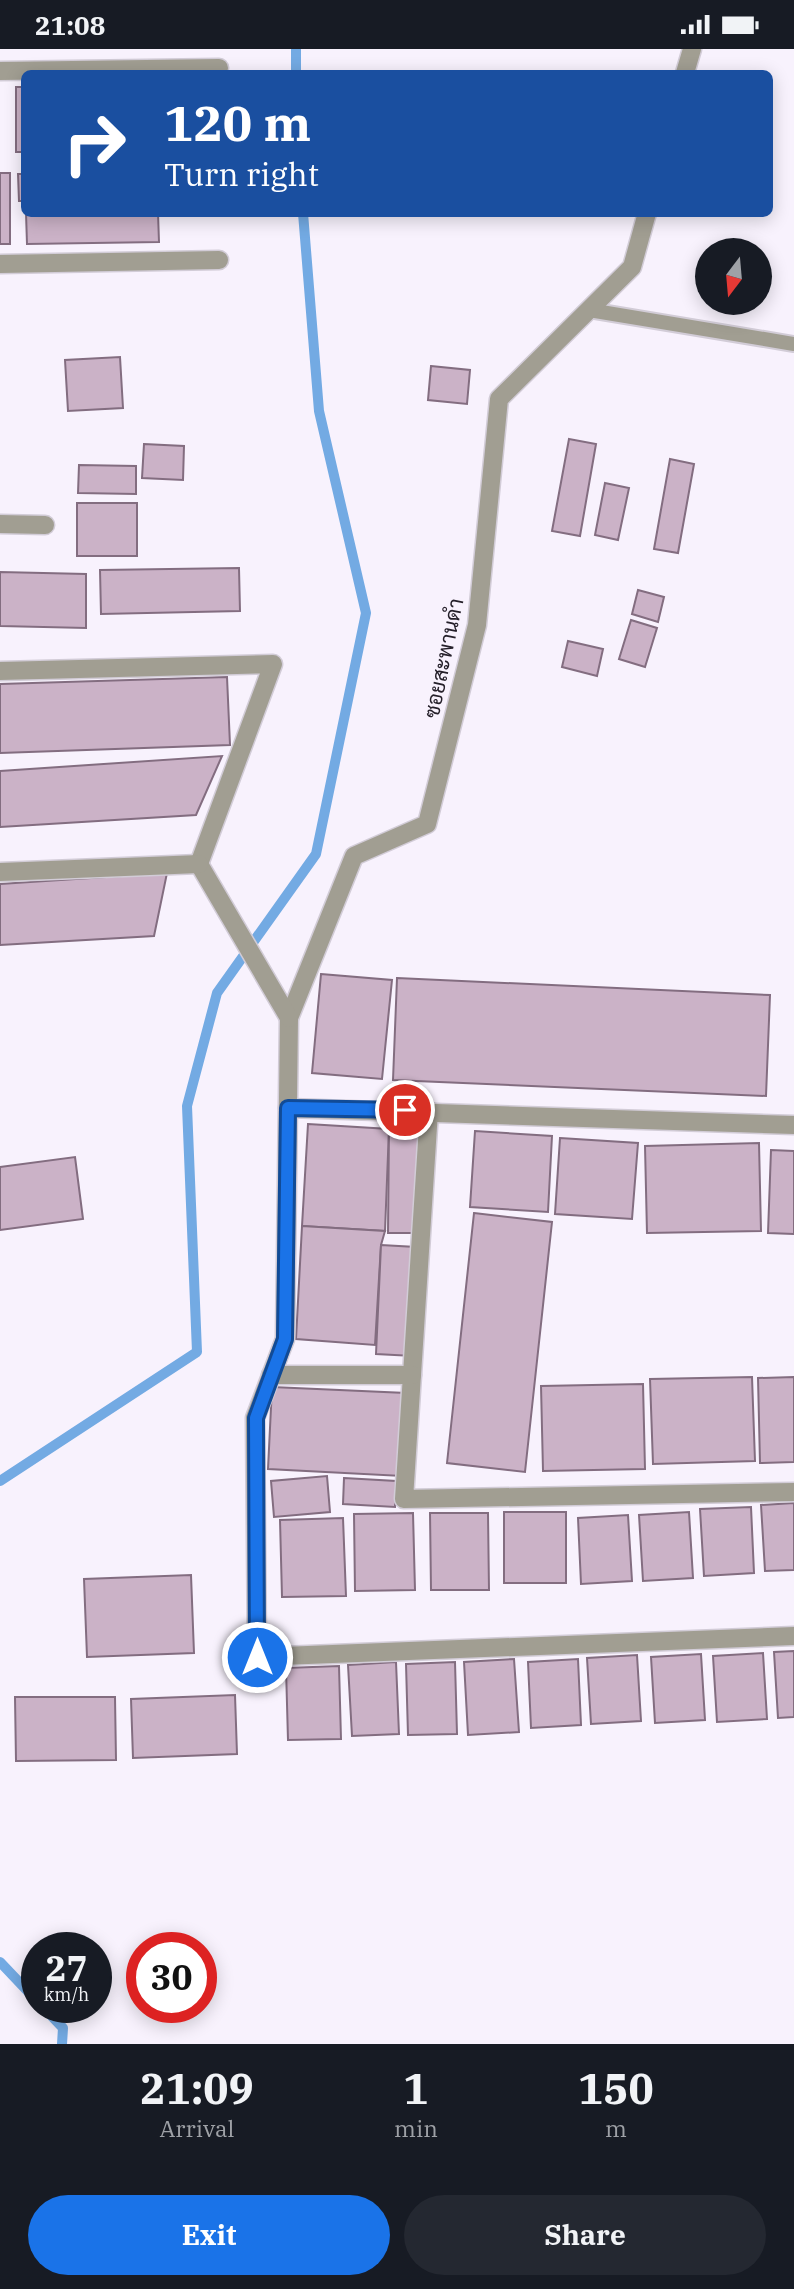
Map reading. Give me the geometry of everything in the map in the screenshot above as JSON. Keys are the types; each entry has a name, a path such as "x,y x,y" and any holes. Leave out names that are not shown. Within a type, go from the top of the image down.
{"street":[{"path":"686,70 692,49"},
{"path":"73,70 219,68"},
{"path":"0,71 21,71"},
{"name":"ซอยสะพานดำ","path":"646,217 632,267 499,399 477,625 427,824 354,856 289,1018 285,1339 256,1418 257,1657 794,1636"},
{"path":"0,264 219,260"},
{"path":"0,524 45,525"},
{"path":"0,671 273,664 199,864"},
{"path":"199,864 289,1018"},
{"path":"0,872 199,864"},
{"path":"288,1108 794,1125"},
{"path":"429,1111 404,1499 794,1492"},
{"path":"271,1375 412,1375"}],"lane":[{"path":"589,310 794,344"}],"building":[{"path":"16,87 21,87 21,152 16,152"},
{"path":"0,173 10,173 10,244 0,244"},
{"path":"18,174 21,174 21,201"},
{"path":"26,217 158,217 159,242 27,244"},
{"path":"120,357 123,408 68,411 65,360"},
{"path":"431,366 470,370 467,404 428,400"},
{"path":"569,439 596,444 580,536 552,531"},
{"path":"144,444 184,446 183,480 142,478"},
{"path":"670,459 694,464 678,553 654,549"},
{"path":"79,465 136,466 136,494 78,493"},
{"path":"605,483 629,488 618,540 595,535"},
{"path":"77,503 137,503 137,556 77,556"},
{"path":"239,568 240,611 101,614 100,570"},
{"path":"0,572 86,574 86,628 0,626"},
{"path":"638,590 664,597 658,622 632,614"},
{"path":"631,620 657,628 645,667 619,659"},
{"path":"568,641 603,649 597,676 562,667"},
{"path":"227,677 230,745 0,753 0,684"},
{"path":"222,756 196,815 0,827 0,771"},
{"path":"167,873 154,936 0,945 0,884"},
{"path":"321,974 392,980 382,1079 312,1073"},
{"path":"397,978 770,995 766,1096 393,1080"},
{"path":"308,1124 389,1129 385,1231 302,1226"},
{"path":"389,1129 421,1129 420,1233 388,1233"},
{"path":"475,1131 552,1136 548,1212 470,1207"},
{"path":"560,1138 638,1143 632,1219 555,1214"},
{"path":"759,1143 761,1231 647,1233 645,1146"},
{"path":"771,1150 794,1151 794,1234 768,1233"},
{"path":"75,1157 83,1219 0,1230 0,1167"},
{"path":"474,1213 552,1222 525,1472 447,1463"},
{"path":"302,1226 385,1231 381,1245 375,1345 296,1339"},
{"path":"381,1245 416,1247 413,1356 376,1354"},
{"path":"752,1377 755,1461 653,1464 650,1379"},
{"path":"794,1377 794,1462 760,1463 758,1378"},
{"path":"643,1384 645,1469 543,1471 541,1386"},
{"path":"272,1387 406,1393 402,1476 268,1469"},
{"path":"327,1476 330,1512 274,1517 271,1481"},
{"path":"344,1478 396,1481 395,1507 343,1504"},
{"path":"794,1503 794,1570 765,1571 761,1505"},
{"path":"751,1507 754,1573 704,1576 700,1509"},
{"path":"504,1512 566,1512 566,1583 504,1583"},
{"path":"689,1512 693,1578 643,1581 639,1515"},
{"path":"413,1513 415,1590 355,1591 354,1514"},
{"path":"430,1513 488,1513 489,1590 431,1590"},
{"path":"628,1515 632,1581 581,1584 578,1518"},
{"path":"343,1518 346,1596 282,1597 280,1520"},
{"path":"191,1575 194,1653 87,1657 84,1579"},
{"path":"794,1651 794,1717 778,1718 774,1652"},
{"path":"763,1653 767,1719 717,1722 713,1656"},
{"path":"701,1654 705,1720 655,1723 651,1657"},
{"path":"637,1655 641,1721 591,1724 587,1658"},
{"path":"514,1659 519,1732 468,1735 464,1662"},
{"path":"578,1659 581,1725 531,1728 528,1662"},
{"path":"396,1662 399,1734 352,1736 348,1665"},
{"path":"455,1662 457,1734 408,1735 406,1664"},
{"path":"339,1666 341,1739 288,1740 286,1668"},
{"path":"235,1695 237,1754 133,1758 131,1699"},
{"path":"15,1697 115,1697 116,1760 16,1761"}],"waterway":[{"path":"296,49 296,70"},
{"path":"0,1481 197,1352 187,1106 217,993 316,854 366,613 319,411 303,217"},
{"path":"0,1962 21,1984"},
{"path":"58,2023 63,2028 62,2044"}],"route":[{"path":"257,1657 256,1418 285,1339 288,1108 405,1110"}]}
